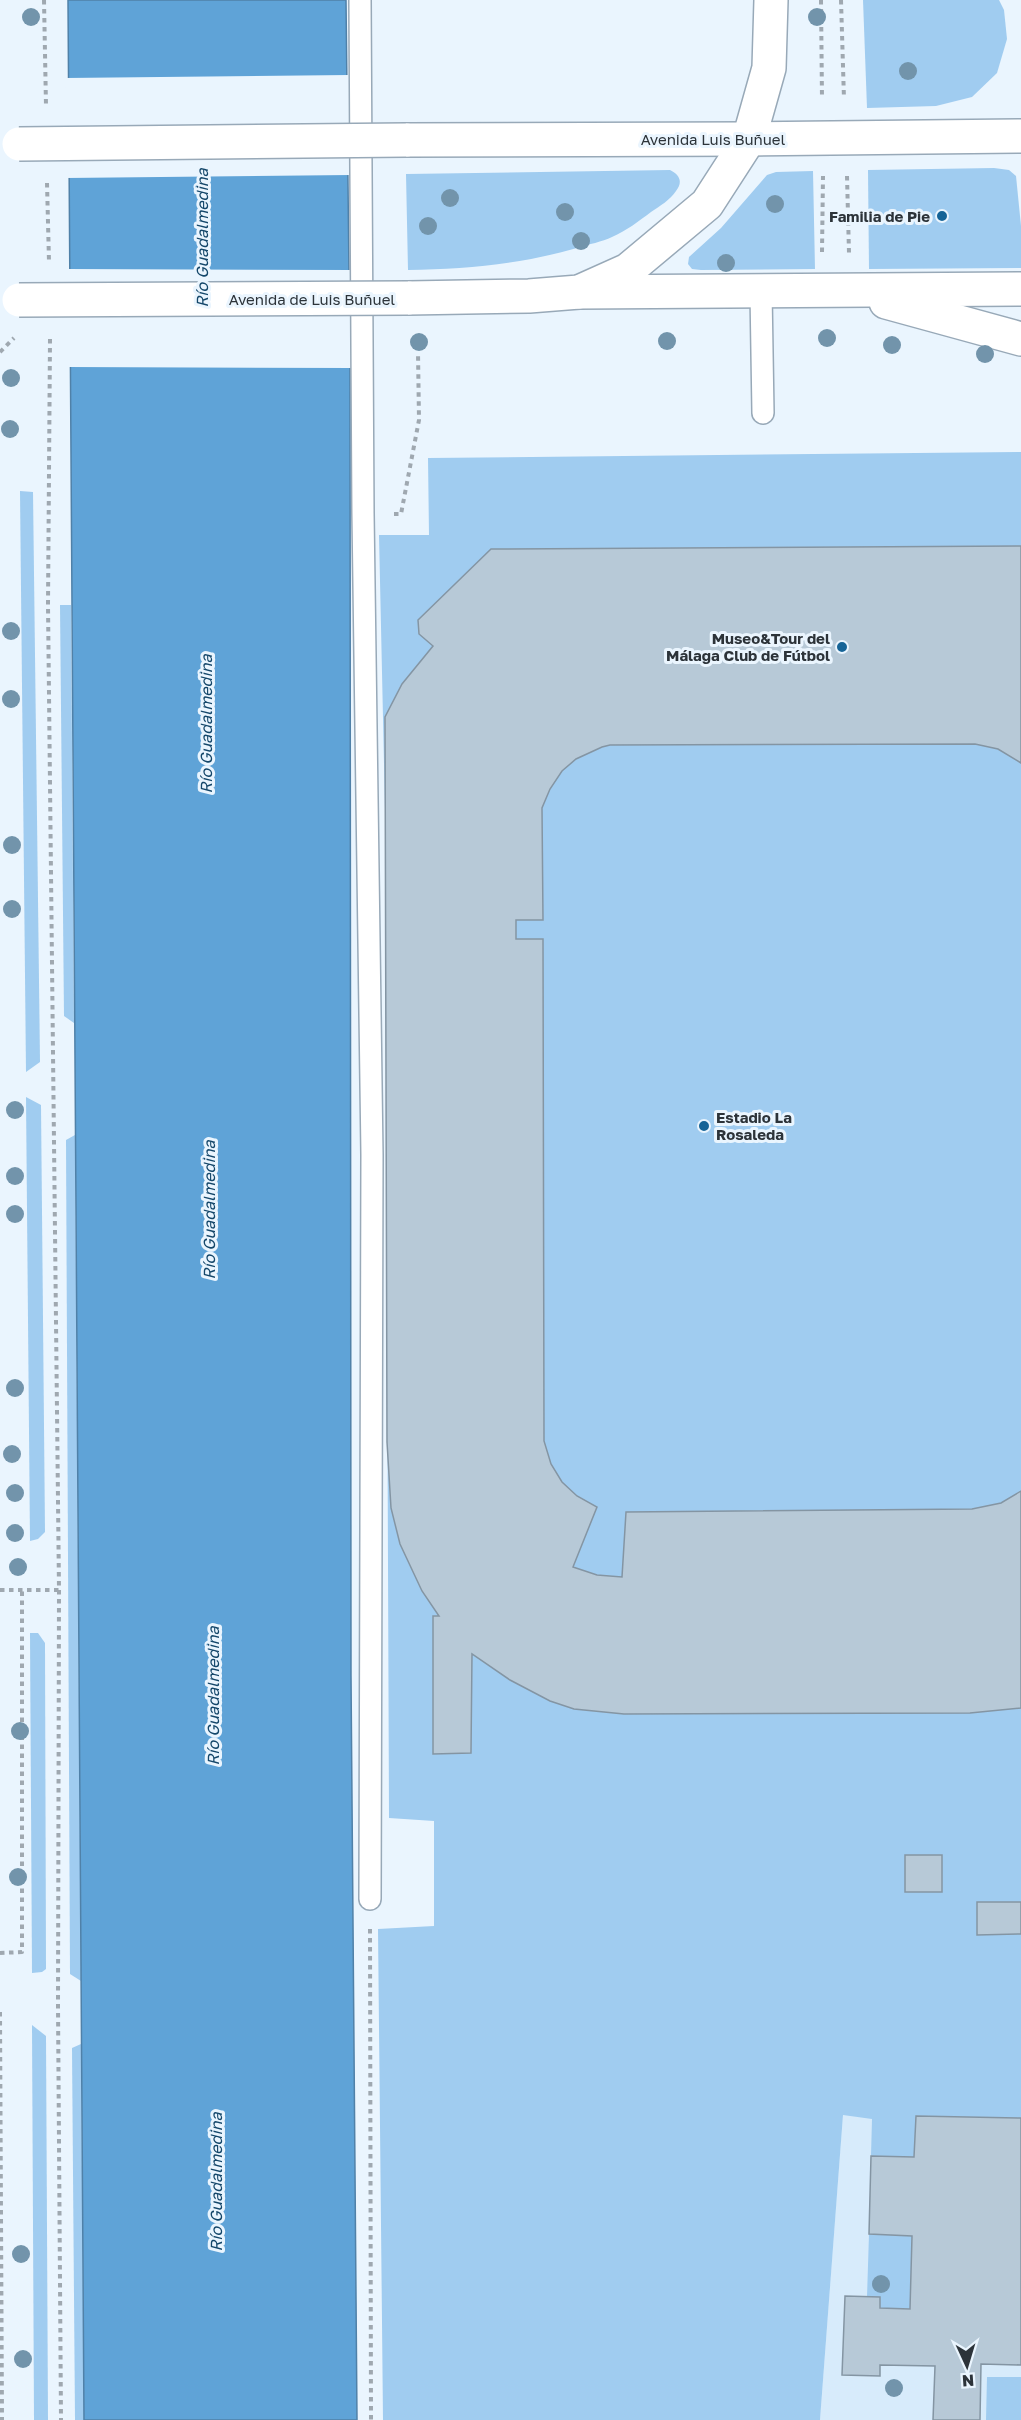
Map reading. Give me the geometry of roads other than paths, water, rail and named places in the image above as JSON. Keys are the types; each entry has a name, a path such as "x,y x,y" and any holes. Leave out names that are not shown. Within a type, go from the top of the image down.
{"main road":[{"path":"579,292 628,270 707,204 749,139 769,68 771,0"},
{"name":"Avenida Luis Buñuel","path":"10,144 1021,135"},
{"path":"579,292 850,292 1021,289"},
{"name":"Avenida de Luis Buñuel","path":"10,300 408,298 530,296 579,292"},
{"path":"850,292 1021,339"}],"lane":[{"path":"360,0 363,513 372,1155 370,1899"},
{"path":"761,292 763,413"}],"water":[{"name":"Río Guadalmedina","path":"68,0 346,0 350,368 351,1676 357,2420 84,2420"}],"place":[{"name":"Familia de Pie","path":"942,216"},
{"name":"Museo&Tour del Málaga Club de Fútbol","path":"842,647"},
{"name":"Estadio La Rosaleda","path":"704,1126"}]}
